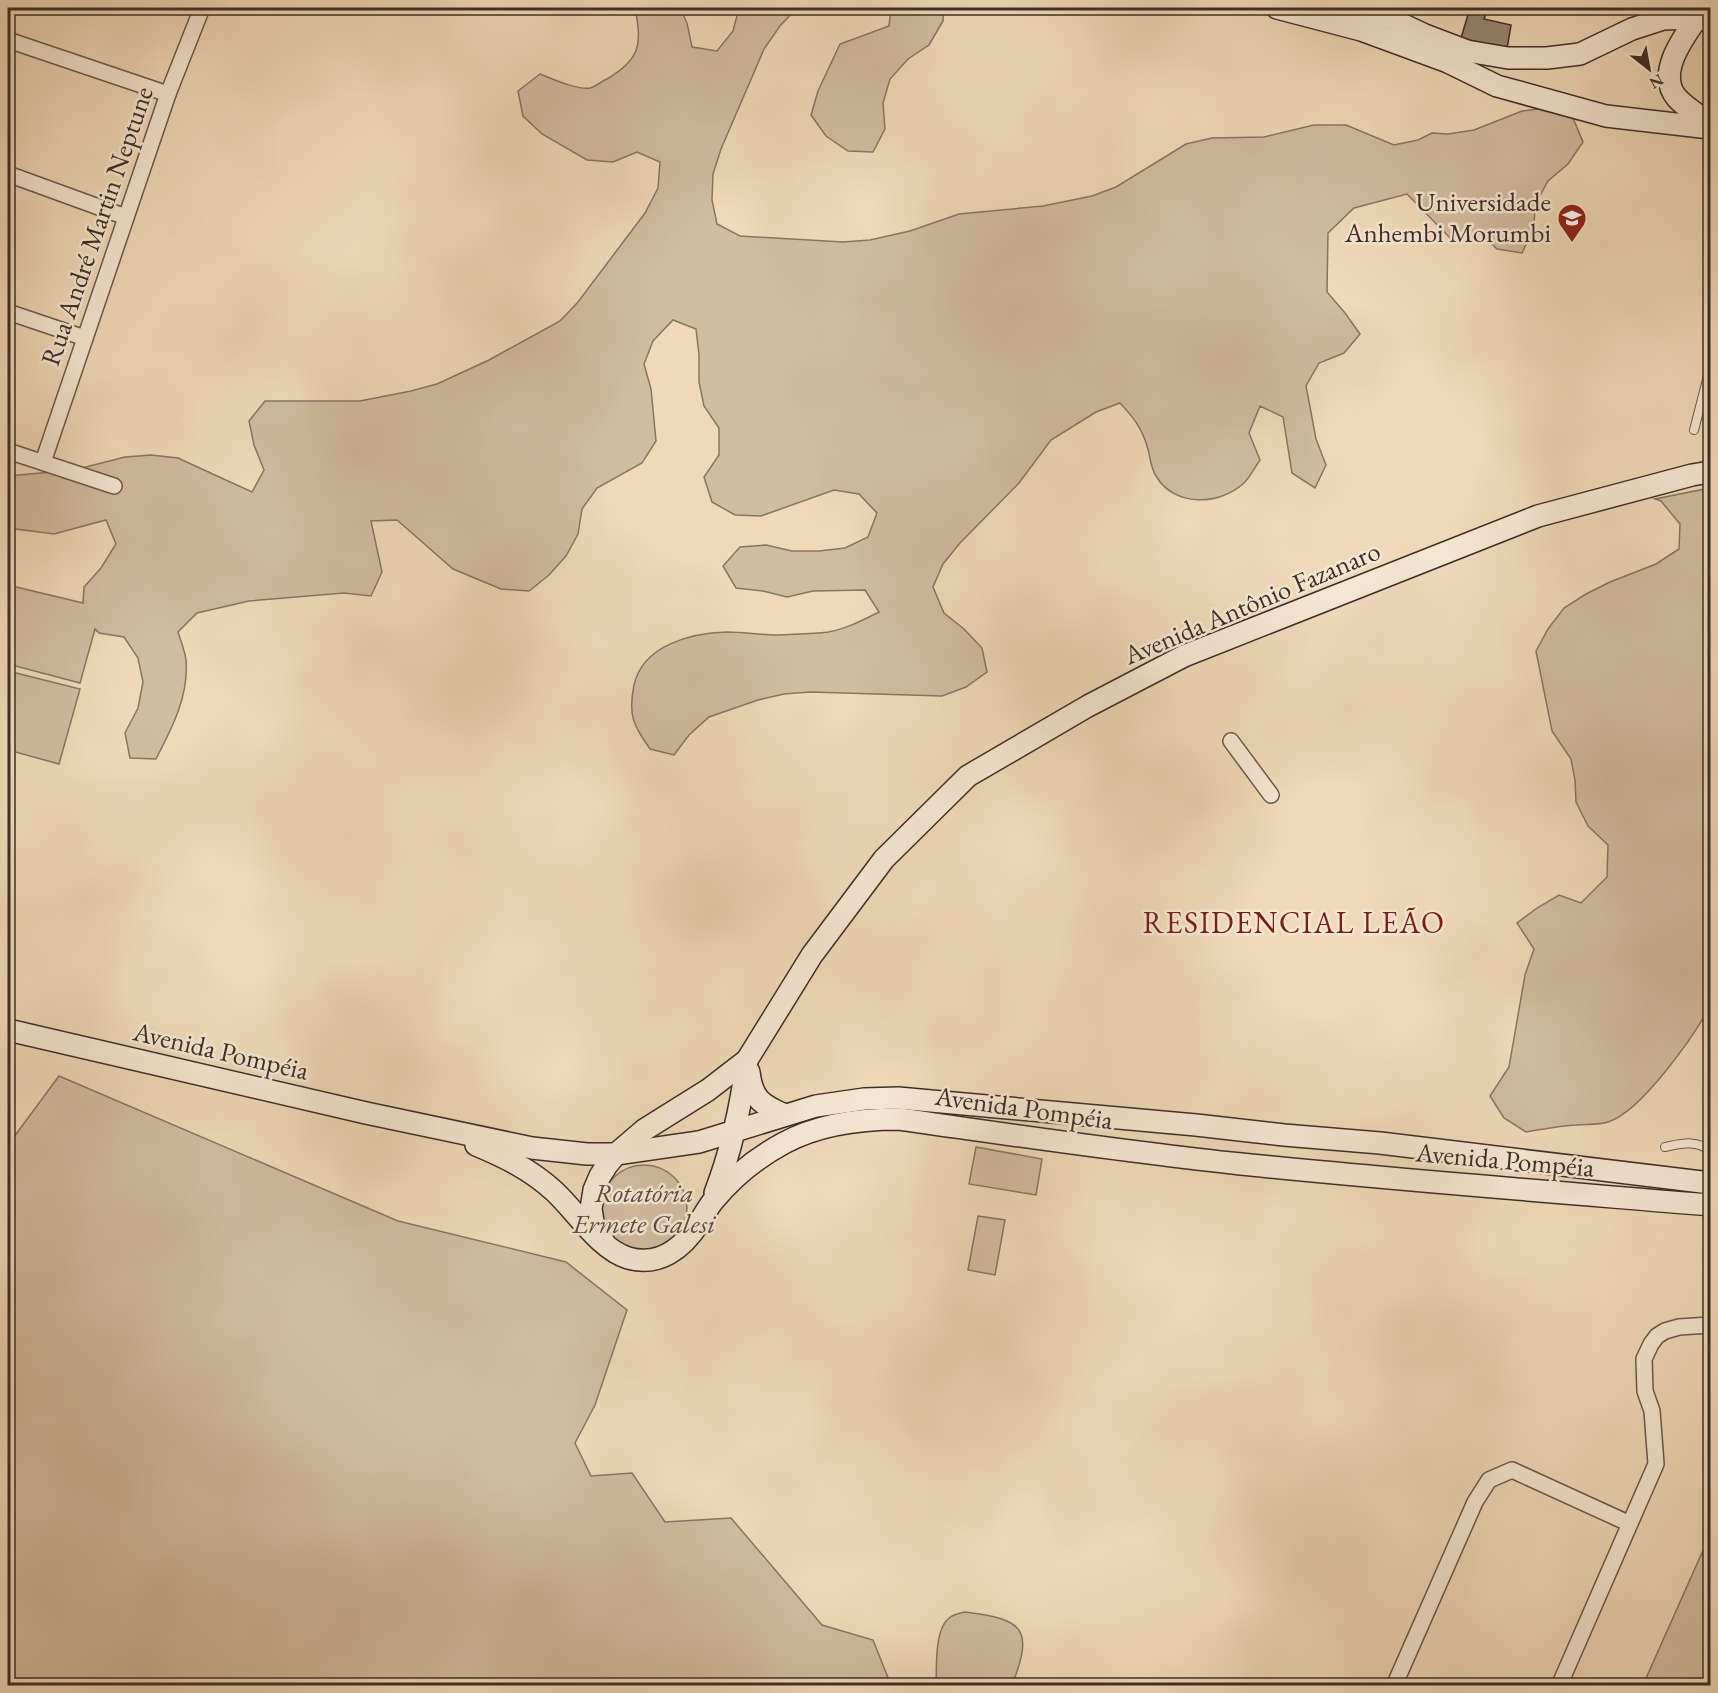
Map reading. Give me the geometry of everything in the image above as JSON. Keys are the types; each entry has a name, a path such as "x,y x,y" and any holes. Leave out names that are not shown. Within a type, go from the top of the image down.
{"main road":[{"path":"1277,8 1361,30 1448,62 1497,86 1606,116 1710,126"},
{"path":"1354,8 1392,13 1425,35 1467,51 1508,58 1547,58 1580,54 1632,29 1663,19 1706,16"},
{"path":"1706,16 1677,48 1670,74 1671,86 1676,98 1710,126"},
{"name":"Avenida Antônio Fazanaro","path":"604,1242 594,1227 591,1209 594,1190 600,1176 616,1154 644,1130 708,1090 747,1060 812,956 884,859 968,776 1088,706 1184,656 1538,516 1710,472"},
{"name":"Avenida Pompéia","path":"8,1030 423,1125 532,1148 587,1154 616,1154 699,1142 786,1115 843,1101 898,1098 1380,1143 1710,1183"},
{"path":"747,1060 754,1094 768,1107 786,1115"},
{"name":"Avenida Antônio Fazanaro","path":"711,1202 727,1162 736,1130 747,1060"},
{"name":"Avenida Pompéia","path":"423,1125 477,1145 531,1171 555,1191 604,1242 619,1254 636,1260 661,1258 682,1245 697,1226 711,1202 735,1177 783,1143 849,1121 876,1119 899,1119 1073,1144 1239,1164 1710,1205"},
{"path":"1239,1164 1234,1151 1237,1143 1284,1135"},
{"path":"1463,1185 1471,1175 1474,1166 1467,1154"}],"street":[{"name":"Rua André Martin Neptune","path":"43,462 168,94 202,8"},
{"path":"8,40 168,94"},
{"path":"8,174 126,217"},
{"path":"8,312 85,338"},
{"path":"8,451 114,486"},
{"path":"1231,741 1271,795"},
{"path":"1559,1686 1656,1464 1652,1411 1645,1391 1644,1359 1657,1336 1665,1331 1679,1327 1710,1325"},
{"path":"1394,1686 1475,1502 1489,1480 1512,1470 1629,1523"}],"lane":[{"path":"1694,430 1710,368"},
{"path":"1665,1148 1685,1142 1705,1146 1710,1151"}],"green space":[{"path":"635,8 680,8 687,23 692,47 717,51 733,31 739,8 797,8 780,26 764,49 721,149 713,174 712,200 717,224 740,236 843,242 870,240 910,231 959,214 1043,206 1092,196 1116,187 1186,144 1212,138 1264,137 1314,125 1346,125 1394,145 1418,140 1432,133 1448,134 1474,130 1522,111 1547,108 1573,118 1583,142 1568,164 1548,181 1536,203 1533,230 1522,253 1497,249 1481,233 1454,242 1407,194 1354,208 1328,233 1327,292 1360,334 1344,353 1319,363 1306,386 1316,439 1326,465 1315,488 1292,473 1283,417 1260,406 1249,433 1260,460 1244,483 1234,491 1210,499 1185,498 1164,486 1153,470 1140,429 1120,403 1096,412 1051,440 1019,483 960,543 943,564 933,587 944,613 982,648 987,672 966,687 942,696 810,692 784,694 758,700 709,717 689,735 674,755 650,749 633,719 632,695 639,671 658,651 684,639 713,633 777,635 835,631 879,612 865,590 813,591 787,597 736,588 723,566 740,547 766,545 792,551 845,548 868,537 877,513 859,494 834,490 761,516 735,515 712,502 704,477 719,455 719,428 704,406 699,382 696,329 673,320 653,341 644,364 651,389 656,441 642,463 597,488 582,509 578,534 566,556 549,575 529,591 501,589 453,569 397,520 371,521 382,572 371,596 344,593 249,601 197,613 178,632 186,660 185,686 173,724 156,759 130,758 125,733 138,708 143,682 138,658 124,637 99,633 95,629 80,683 8,664 8,585 83,603 84,587 101,568 116,544 106,520 54,534 8,528 8,476 74,470 125,457 151,455 178,458 252,492 264,470 254,445 249,421 265,401 360,401 437,384 489,360 560,321 578,302 645,213 658,188 660,162 637,152 613,162 587,160 542,134 523,116 518,91 540,74 565,84 590,88 618,72 627,65 636,49 638,31"},
{"path":"891,8 944,8 943,21 929,45 908,59 890,79 883,103 885,129 873,152 848,151 826,136 811,115 818,91 840,44 889,26"},
{"path":"1710,488 1710,1006 1665,1072 1636,1104 1621,1115 1604,1123 1526,1132 1504,1118 1490,1096 1509,1067 1525,975 1534,949 1517,923 1559,895 1581,903 1607,877 1608,845 1588,826 1576,802 1571,759 1552,731 1536,651 1548,629 1564,608 1610,582 1656,564 1679,549 1680,524 1661,501 1655,499"},
{"path":"8,671 80,689 59,764 8,750"},
{"path":"59,1076 398,1221 566,1262 627,1310 595,1405 575,1443 591,1476 632,1473 665,1522 731,1518 822,1625 873,1640 891,1685 8,1685 8,1145"},
{"path":"976,1147 1042,1159 1036,1195 969,1184"},
{"name":"Rotatória Ermete Galesi","path":"644,1165 660,1169 674,1178 683,1192 687,1208 683,1224 674,1238 660,1247 644,1251 628,1247 614,1238 605,1224 601,1208 605,1192 614,1178 628,1169"},
{"path":"978,1216 1005,1220 995,1275 968,1270"},
{"path":"1705,1546 1710,1548 1710,1685 1643,1685"},
{"path":"965,1612 1000,1618 1012,1623 1019,1630 1022,1651 1012,1685 936,1685 940,1632 950,1618"}],"building":[{"path":"1470,8 1488,8 1484,19 1511,25 1507,49 1461,38"}],"place":[{"name":"Universidade Anhembi Morumbi","path":"1572,244"}],"district":[{"name":"RESIDENCIAL LEÃO","path":"1294,923"}]}
